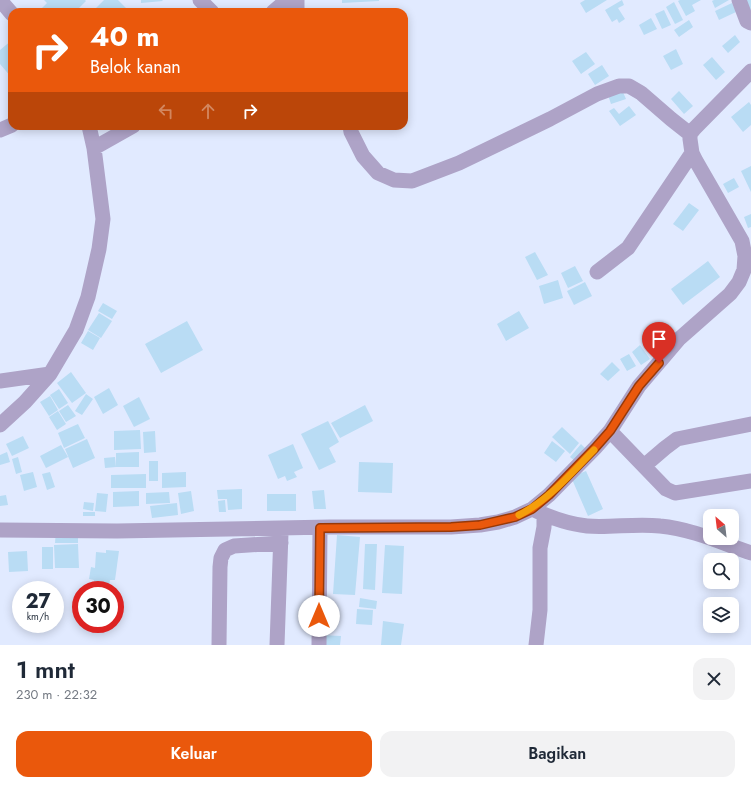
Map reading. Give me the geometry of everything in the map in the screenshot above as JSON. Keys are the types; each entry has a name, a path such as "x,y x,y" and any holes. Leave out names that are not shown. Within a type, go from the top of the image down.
{"street":[{"path":"0,0 8,9"},
{"path":"200,0 208,8"},
{"path":"278,8 287,0"},
{"path":"739,0 747,21 751,23"},
{"path":"538,512 549,495 571,474 610,431 639,386 679,339 730,294 739,282 748,261 742,241 692,153 690,134 751,71"},
{"path":"351,130 363,156 378,173 394,180 412,181 459,163 550,119 597,94 619,86 629,86 641,93 690,134"},
{"path":"0,425 25,402 50,374 76,330 88,297 96,269 103,219 94,148 90,130"},
{"path":"94,148 126,130"},
{"path":"597,272 628,248 692,153"},
{"path":"0,381 50,374"},
{"path":"644,466 677,439 751,424"},
{"path":"610,431 666,489 675,494 751,481"},
{"path":"536,645 540,610 540,548 544,527 538,512"},
{"path":"219,645 220,567 221,558 225,550 234,546 281,535 320,528 480,525 538,512 568,523 586,526 643,524 681,529 751,553"},
{"path":"319,645 320,528"},
{"path":"0,530 281,535"},
{"path":"277,645 281,535"}],"building":[{"path":"44,0 86,1 79,8 42,8 47,3"},
{"path":"104,0 118,0 126,8 96,8"},
{"path":"141,0 162,0 163,1 141,3"},
{"path":"342,0 379,0 379,1 342,3"},
{"path":"585,0 607,0 586,13 580,3"},
{"path":"622,0 624,5 618,8 625,19 619,23 617,19 612,22 605,10"},
{"path":"701,0 692,5 695,11 686,16 678,1"},
{"path":"729,0 715,8 712,1"},
{"path":"745,0 751,0 751,13"},
{"path":"674,2 683,20 675,24 666,7"},
{"path":"732,3 736,12 719,20 715,11"},
{"path":"664,10 671,25 662,29 655,14"},
{"path":"651,18 657,29 644,35 639,25"},
{"path":"689,20 693,27 679,37 674,30"},
{"path":"735,35 740,42 728,53 722,46"},
{"path":"8,43 8,73 0,64 0,50"},
{"path":"676,49 683,64 671,70 663,56"},
{"path":"586,52 595,64 581,74 572,61"},
{"path":"712,57 725,72 716,80 703,65"},
{"path":"602,65 609,76 595,85 588,74"},
{"path":"622,90 626,99 611,104 608,95"},
{"path":"679,91 693,106 684,114 671,99"},
{"path":"749,102 751,105 751,125 743,132 731,117"},
{"path":"629,106 636,115 620,126 609,111 614,108 619,114"},
{"path":"751,166 751,192 741,171"},
{"path":"734,178 739,187 728,193 723,184"},
{"path":"689,203 699,210 683,231 673,224"},
{"path":"751,214 751,227 748,228 744,217"},
{"path":"535,252 548,275 537,280 525,257"},
{"path":"708,261 720,277 683,305 671,289"},
{"path":"575,266 583,281 568,288 561,273"},
{"path":"558,280 563,298 544,304 539,286"},
{"path":"585,282 592,296 574,305 567,291"},
{"path":"103,303 117,311 112,319 98,311"},
{"path":"519,311 529,328 506,341 497,324"},
{"path":"99,313 112,321 101,338 88,330"},
{"path":"187,321 203,350 161,373 145,344"},
{"path":"88,331 100,338 93,350 81,343"},
{"path":"640,345 650,359 641,365 632,352"},
{"path":"629,354 636,366 627,371 620,359"},
{"path":"612,362 620,370 608,381 600,374"},
{"path":"71,372 86,393 72,403 57,383"},
{"path":"109,388 118,405 103,414 94,397"},
{"path":"59,389 68,403 59,409 50,395"},
{"path":"86,394 93,399 82,415 75,411"},
{"path":"50,396 58,410 49,416 40,402"},
{"path":"139,397 150,419 134,427 123,406"},
{"path":"68,405 76,416 66,422 59,411"},
{"path":"365,405 373,421 340,438 331,423"},
{"path":"58,411 66,424 57,430 49,417"},
{"path":"328,421 339,442 329,448 336,462 319,470 301,434"},
{"path":"78,424 85,438 64,448 58,433"},
{"path":"562,427 579,443 570,454 552,437"},
{"path":"140,430 141,449 114,450 114,431"},
{"path":"155,431 156,452 144,453 143,432"},
{"path":"23,436 29,448 12,456 6,444"},
{"path":"87,439 95,458 73,468 65,449"},
{"path":"552,441 565,451 556,462 544,453"},
{"path":"293,444 303,468 294,472 297,477 287,481 285,476 278,479 268,455"},
{"path":"581,444 586,449 575,461 570,457"},
{"path":"61,445 68,457 46,468 40,456"},
{"path":"7,452 10,462 0,465 0,455"},
{"path":"139,452 139,467 116,467 116,453"},
{"path":"18,457 22,472 16,474 12,459"},
{"path":"115,457 116,467 105,468 104,458"},
{"path":"149,461 158,461 158,481 149,481"},
{"path":"359,462 393,463 392,493 358,492"},
{"path":"586,471 603,509 588,516 571,477"},
{"path":"33,472 37,487 24,491 20,475"},
{"path":"50,472 55,487 47,490 42,474"},
{"path":"186,472 186,487 162,488 162,473"},
{"path":"146,474 146,488 111,488 111,475"},
{"path":"242,489 242,509 228,510 227,499 218,499 217,490"},
{"path":"324,490 326,509 314,509 312,491"},
{"path":"139,491 139,506 113,507 113,492"},
{"path":"191,491 194,511 181,514 178,493"},
{"path":"169,492 170,503 146,504 146,493"},
{"path":"97,493 108,494 106,512 95,511"},
{"path":"267,494 296,494 296,511 267,511"},
{"path":"6,495 8,505 0,506 0,496"},
{"path":"225,500 226,512 219,512 218,501"},
{"path":"84,502 94,503 93,511 83,509"},
{"path":"177,503 178,515 152,518 150,506"},
{"path":"83,512 95,512 95,516 83,516"},
{"path":"56,530 78,531 78,543 55,543"},
{"path":"337,535 360,537 355,595 333,594"},
{"path":"78,544 79,568 55,568 54,545"},
{"path":"365,544 377,544 375,590 363,589"},
{"path":"385,545 404,546 402,594 382,593"},
{"path":"42,547 53,547 53,569 42,569"},
{"path":"106,550 119,551 115,580 94,581 89,579 91,567 95,568 96,552 106,553"},
{"path":"27,551 28,571 9,572 8,552"},
{"path":"360,598 377,601 376,609 359,607"},
{"path":"357,609 373,610 372,625 356,624"},
{"path":"383,621 404,624 401,645 381,645"},
{"path":"321,635 341,636 340,645 321,645"}],"slow traffic":[{"path":"519,515 532,509 549,495 594,450"}],"route":[{"path":"319,616 320,528 410,528 480,525 515,517 532,509 571,474 610,431 639,386 659,363"}]}
